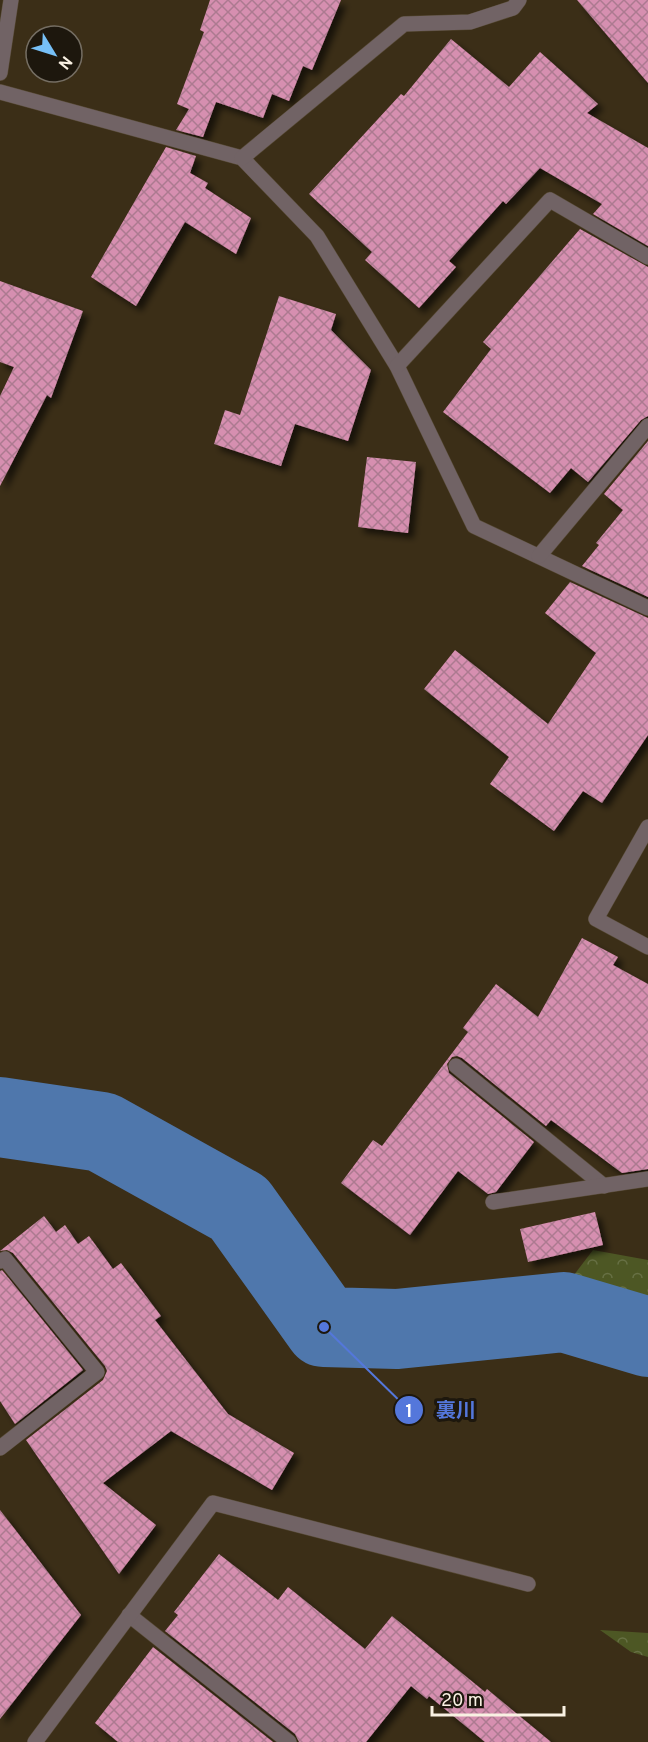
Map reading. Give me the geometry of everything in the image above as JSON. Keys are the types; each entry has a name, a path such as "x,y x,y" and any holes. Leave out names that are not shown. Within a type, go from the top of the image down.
{"street":[{"path":"0,73 11,0"},
{"path":"242,158 404,24 470,22 513,8 519,0"},
{"path":"0,92 242,158 317,236 397,366 474,526 648,608"},
{"path":"397,366 550,200 648,258"},
{"path":"539,556 648,426"},
{"path":"648,827 596,919 648,947"},
{"path":"456,1066 604,1186"},
{"path":"493,1202 648,1179"},
{"path":"0,1262 5,1259 97,1372 0,1448"},
{"path":"35,1742 213,1503 528,1584"},
{"path":"129,1615 289,1742"}],"green space":[{"path":"593,1250 648,1260 648,1314 564,1288"},
{"path":"600,1630 648,1633 648,1657 631,1652"}],"building":[{"path":"210,0 341,0 312,70 303,66 289,101 272,94 263,118 216,102 203,137 176,130 189,109 177,104 204,32 200,30"},
{"path":"577,0 648,0 648,83"},
{"path":"451,39 509,87 540,52 598,104 587,113 648,148 648,246 593,214 602,204 540,168 506,204 503,201 449,261 456,267 419,308 365,260 372,252 309,194 401,94 404,96"},
{"path":"166,147 196,156 190,173 208,183 205,188 251,218 236,254 185,222 136,306 91,277"},
{"path":"580,229 648,267 648,416 641,420 588,482 571,468 550,493 443,412 491,349 483,342"},
{"path":"0,281 83,311 51,398 47,395 0,486 0,396 14,367 0,362"},
{"path":"279,296 336,314 331,330 371,370 348,441 295,424 281,466 214,444 225,410 240,415"},
{"path":"648,441 648,597 582,566 599,545 596,543 623,510 604,494"},
{"path":"367,457 416,462 408,533 358,527"},
{"path":"570,582 648,618 648,735 602,803 583,791 554,831 490,784 509,757 424,689 455,650 548,724 596,653 545,613"},
{"path":"582,938 618,957 613,965 648,984 648,1169 622,1173 551,1120 546,1126 457,1056 452,1057 447,1064 449,1073 534,1142 496,1192 488,1194 458,1171 410,1235 341,1183 373,1140 382,1146 468,1032 463,1028 496,984 538,1017"},
{"path":"595,1212 603,1245 528,1262 520,1229"},
{"path":"44,1216 56,1232 65,1225 78,1244 89,1236 113,1269 121,1263 161,1316 155,1320 228,1414 294,1453 272,1490 171,1431 103,1483 156,1525 119,1574 26,1440 103,1380 107,1371 13,1253 7,1250 0,1251"},
{"path":"2,1270 83,1370 15,1424 0,1401 0,1271"},
{"path":"0,1510 81,1615 0,1719"},
{"path":"219,1554 278,1600 288,1587 365,1649 392,1616 485,1692 487,1689 551,1742 485,1742 429,1696 427,1699 411,1686 366,1742 299,1742 295,1734 165,1631 178,1615 174,1612"},
{"path":"153,1647 273,1742 118,1742 95,1723"}],"waterway":[{"path":"0,1117 102,1132 239,1208 324,1327 397,1329 564,1312 648,1337"}],"place":[{"name":"裏川","path":"324,1327"}]}
